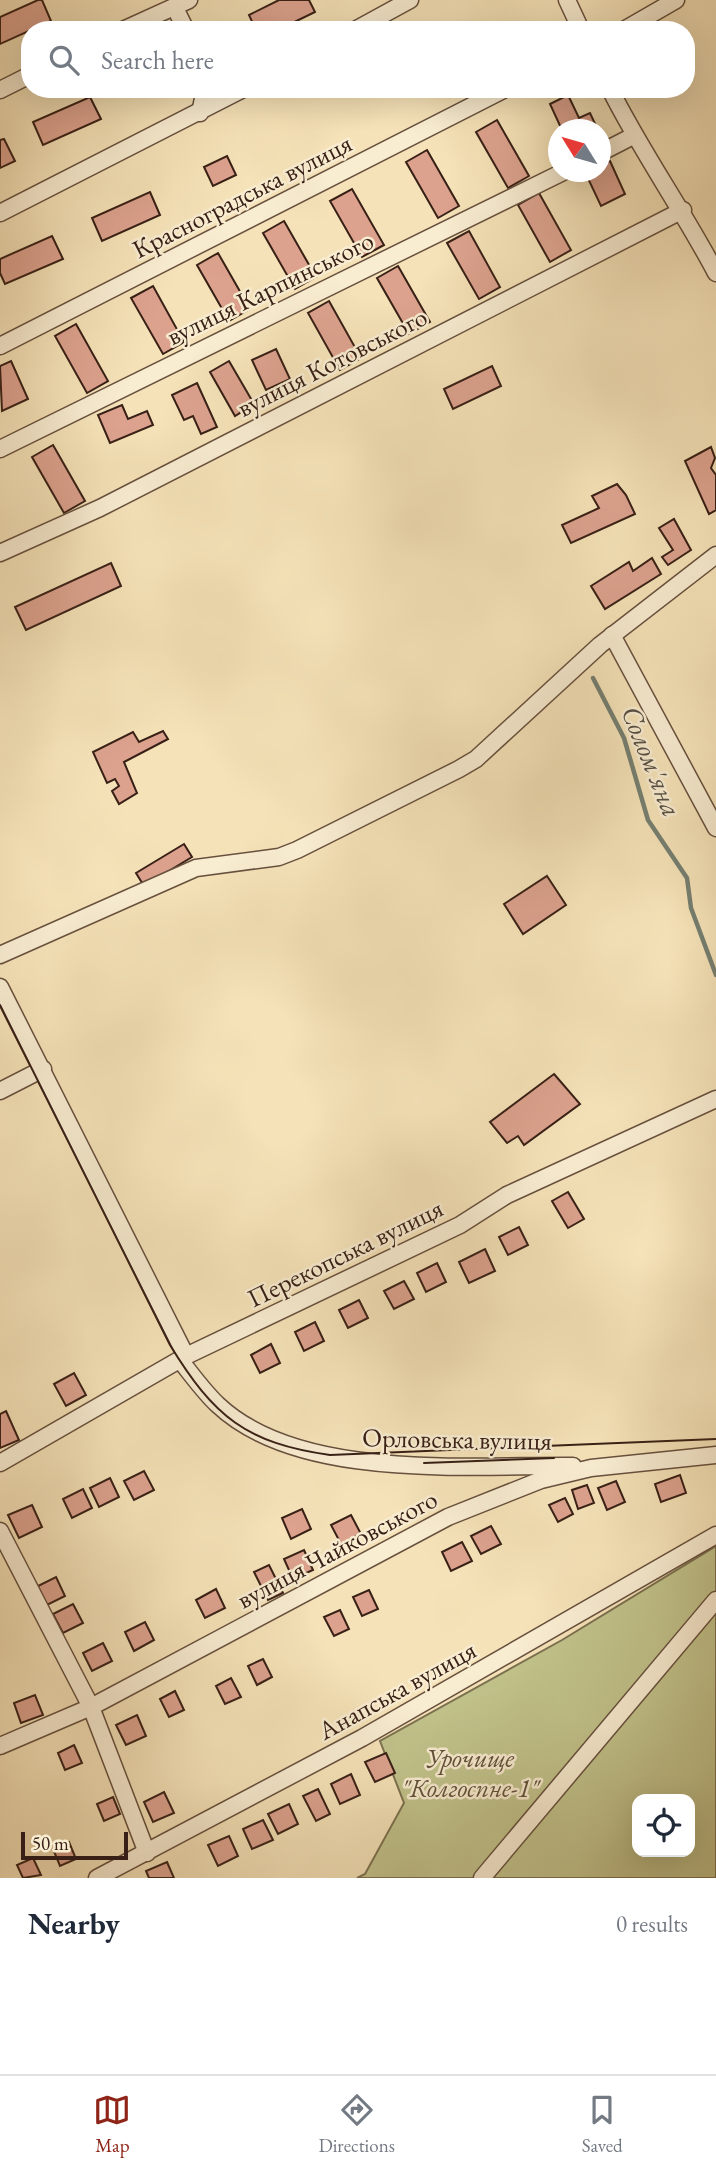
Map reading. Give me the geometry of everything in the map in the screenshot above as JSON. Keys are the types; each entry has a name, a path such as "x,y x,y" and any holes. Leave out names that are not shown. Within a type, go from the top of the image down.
{"street":[{"path":"372,21 410,0"},
{"path":"567,0 577,21"},
{"path":"640,21 676,0"},
{"path":"140,21 171,5 181,21"},
{"path":"0,90 21,80"},
{"path":"200,113 203,98"},
{"path":"0,213 227,98"},
{"name":"Красноградська вулиця","path":"1,344 487,98"},
{"path":"614,98 633,136 683,210 716,273"},
{"path":"611,147 633,136"},
{"name":"вулиця Карпинського","path":"0,449 548,179"},
{"name":"вулиця Котовського","path":"0,553 100,508 683,210"},
{"path":"0,955 196,869 279,857 297,850 459,769 475,759 612,635 716,555"},
{"path":"612,635 716,828"},
{"name":"Орловська вулиця","path":"0,987 43,1069 183,1358 218,1406 265,1436 356,1463 599,1467"},
{"path":"0,1091 43,1069"},
{"name":"Перекопська вулиця","path":"0,1463 183,1358 460,1225 507,1195 716,1099"},
{"name":"вулиця Чайковського","path":"0,1746 91,1707 448,1517 541,1480 599,1467 716,1455"},
{"path":"0,1531 91,1707 147,1853"},
{"name":"Анапська вулиця","path":"97,1878 362,1738 716,1535"},
{"path":"482,1878 716,1600"}],"green space":[{"name":"Урочище \"Колгоспне-1\"","path":"716,1546 716,1591 475,1878 357,1878 365,1874 404,1803 380,1741 562,1640"},
{"name":"Урочище \"Колгоспне-1\"","path":"716,1611 716,1878 488,1878"}],"building":[{"path":"42,0 51,21 21,21 21,35 0,44 0,17"},
{"path":"279,0 309,0 315,12 296,21 252,21 249,15"},
{"path":"88,98 90,98 101,119 43,145 33,122"},
{"path":"562,98 569,98 579,118 590,113 593,119 557,119 550,104"},
{"path":"497,120 529,176 508,188 476,132"},
{"path":"4,139 15,161 0,168 0,140"},
{"path":"427,150 459,206 438,218 406,162"},
{"path":"227,156 236,175 213,186 204,167"},
{"path":"611,163 625,194 601,206 590,182 611,182"},
{"path":"352,189 384,245 362,257 330,201"},
{"path":"150,192 160,215 102,241 92,218"},
{"path":"539,193 571,250 550,262 518,205"},
{"path":"284,221 316,277 295,289 263,233"},
{"path":"469,231 500,287 479,299 447,243"},
{"path":"52,236 63,259 5,284 0,273 0,259"},
{"path":"218,253 250,309 229,321 197,265"},
{"path":"398,266 430,322 409,334 377,278"},
{"path":"153,286 184,342 163,354 131,298"},
{"path":"329,301 361,358 340,370 308,313"},
{"path":"76,324 108,381 87,393 55,336"},
{"path":"276,349 290,379 266,390 252,360"},
{"path":"11,361 28,399 2,411 0,366"},
{"path":"229,361 254,404 235,416 210,372"},
{"path":"492,366 501,386 453,409 444,389"},
{"path":"197,383 217,427 201,434 193,416 184,420 172,395"},
{"path":"122,405 128,419 147,411 153,425 110,443 98,415"},
{"path":"53,445 85,501 64,513 32,457"},
{"path":"711,447 715,458 711,468 716,475 716,510 709,514 685,461"},
{"path":"617,484 635,514 571,543 562,525 599,508 592,496"},
{"path":"674,519 691,550 668,565 662,557 673,550 659,528"},
{"path":"652,558 661,574 605,609 591,586 629,562 633,571"},
{"path":"111,563 121,586 26,630 15,607"},
{"path":"163,731 168,739 124,762 137,793 119,804 112,791 119,786 115,779 107,783 93,752 133,732 139,742"},
{"path":"184,844 192,857 144,886 136,873"},
{"path":"547,876 566,905 523,934 504,904"},
{"path":"554,1074 580,1104 524,1145 518,1136 507,1143 490,1122"},
{"path":"568,1192 584,1219 568,1228 552,1201"},
{"path":"519,1227 528,1245 508,1255 499,1237"},
{"path":"485,1249 495,1271 469,1283 459,1262"},
{"path":"437,1263 446,1282 426,1292 417,1273"},
{"path":"404,1281 414,1299 394,1309 384,1291"},
{"path":"359,1300 368,1318 348,1328 339,1310"},
{"path":"315,1322 324,1341 304,1351 295,1332"},
{"path":"271,1344 280,1363 260,1373 251,1355"},
{"path":"74,1373 86,1395 66,1406 54,1384"},
{"path":"6,1411 19,1440 0,1448 0,1414"},
{"path":"144,1471 154,1490 134,1500 124,1481"},
{"path":"680,1475 686,1493 661,1502 655,1484"},
{"path":"110,1478 119,1497 99,1507 90,1488"},
{"path":"616,1481 625,1502 607,1510 598,1488"},
{"path":"587,1485 594,1503 578,1509 572,1490"},
{"path":"83,1489 92,1508 72,1518 63,1499"},
{"path":"565,1498 573,1514 558,1522 549,1505"},
{"path":"32,1505 42,1527 19,1538 8,1515"},
{"path":"302,1509 311,1529 291,1539 282,1518"},
{"path":"351,1515 361,1534 341,1544 331,1525"},
{"path":"491,1526 501,1544 481,1554 471,1536"},
{"path":"462,1542 472,1561 451,1571 442,1552"},
{"path":"304,1550 313,1570 293,1579 284,1559"},
{"path":"269,1565 283,1593 268,1600 254,1572"},
{"path":"56,1577 65,1596 45,1606 36,1587"},
{"path":"216,1589 225,1608 205,1618 196,1600"},
{"path":"369,1590 378,1609 362,1616 353,1597"},
{"path":"73,1604 83,1623 63,1633 53,1614"},
{"path":"340,1610 349,1629 334,1636 324,1617"},
{"path":"145,1622 154,1640 134,1651 125,1632"},
{"path":"103,1643 112,1661 92,1671 83,1653"},
{"path":"263,1659 272,1677 257,1685 248,1666"},
{"path":"231,1678 241,1697 225,1704 216,1686"},
{"path":"175,1691 184,1710 169,1717 160,1699"},
{"path":"35,1695 43,1715 21,1723 14,1703"},
{"path":"137,1715 146,1736 126,1745 116,1725"},
{"path":"74,1745 82,1763 65,1770 58,1753"},
{"path":"386,1753 395,1773 375,1782 365,1762"},
{"path":"351,1774 360,1795 340,1804 331,1784"},
{"path":"318,1789 330,1814 316,1821 303,1796"},
{"path":"164,1792 174,1813 153,1822 144,1802"},
{"path":"113,1797 120,1814 104,1821 97,1804"},
{"path":"289,1804 298,1824 278,1834 268,1814"},
{"path":"263,1820 273,1840 252,1849 243,1829"},
{"path":"229,1836 238,1856 218,1866 208,1845"},
{"path":"69,1842 76,1859 60,1866 53,1849"},
{"path":"33,1858 41,1875 23,1878 17,1865"},
{"path":"167,1862 174,1878 149,1878 146,1871"}],"waterway":[{"name":"Солом'яна","path":"593,678 624,738 648,820 687,878 691,908 716,975"}],"tram line":[{"path":"0,1005 170,1345 186,1370 218,1408 254,1434 301,1450 330,1455 716,1439"},
{"path":"424,1463 554,1458"}]}
